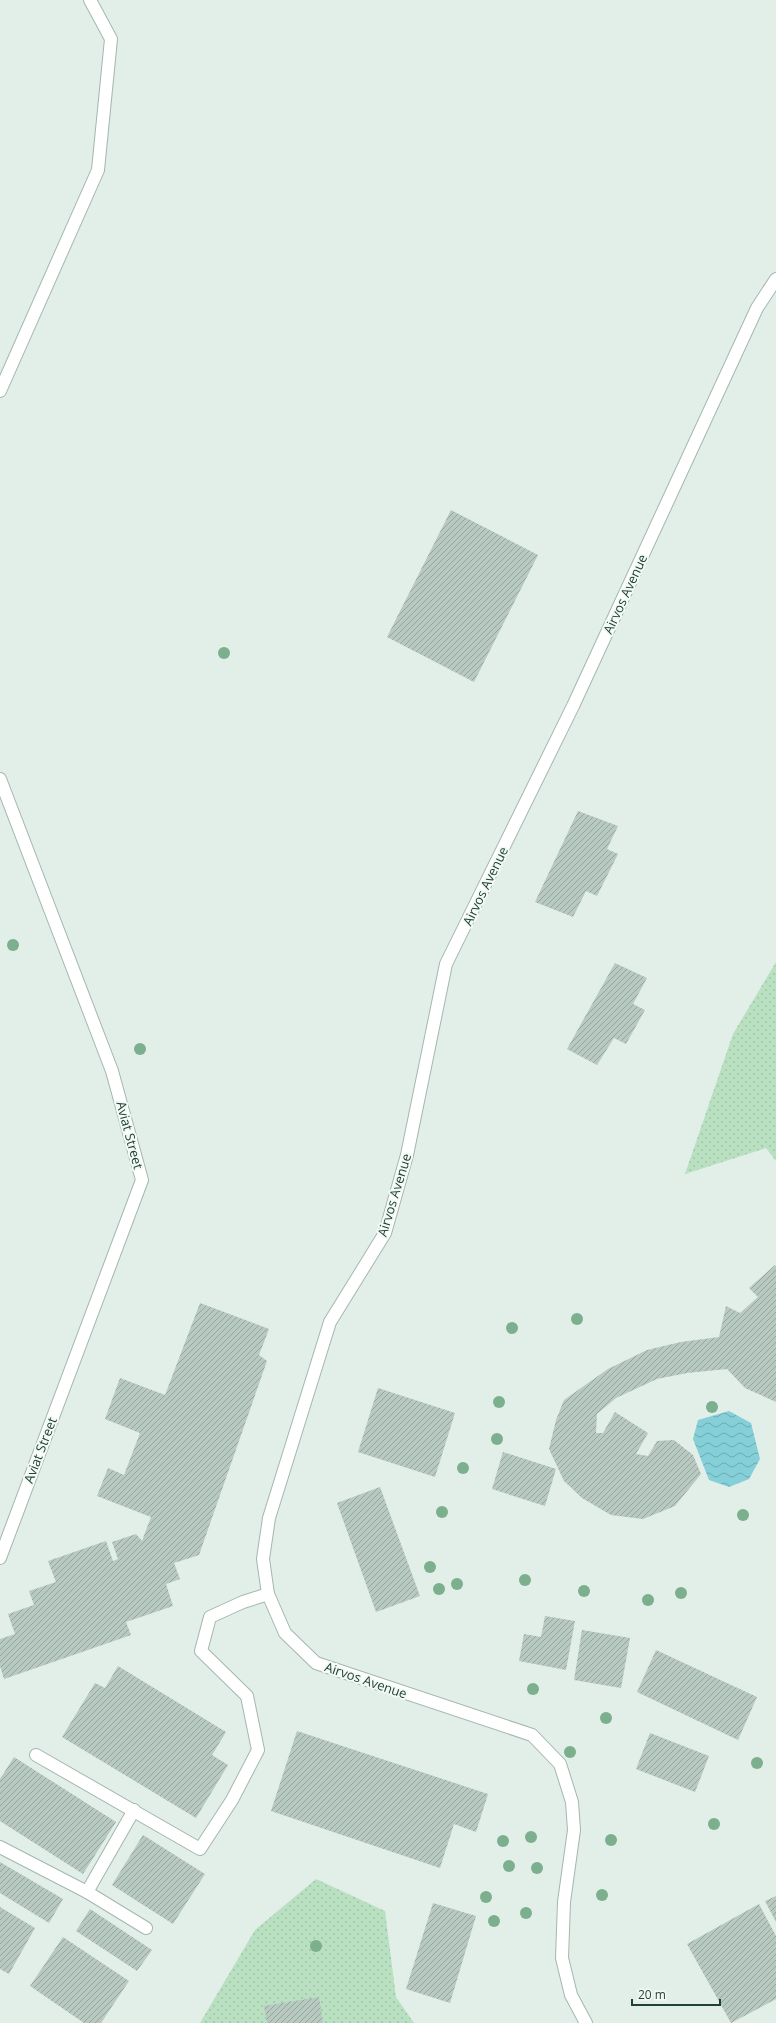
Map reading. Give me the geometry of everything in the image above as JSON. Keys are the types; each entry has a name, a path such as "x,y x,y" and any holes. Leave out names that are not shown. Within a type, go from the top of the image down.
{"street":[{"path":"0,391 98,170 111,39 90,0"},
{"name":"Airvos Avenue","path":"586,2023 571,1996 562,1958 564,1902 574,1830 572,1802 560,1764 532,1735 316,1663 285,1633 268,1594 263,1559 269,1518 330,1322 385,1233 407,1155 446,964 573,706 757,308 776,280"},
{"name":"Aviat Street","path":"0,779 112,1071 142,1180 0,1558"},
{"path":"36,1755 200,1849 232,1800 258,1750 247,1696 201,1651 210,1617 243,1602 268,1594"},
{"path":"87,1892 134,1810"},
{"path":"0,1847 87,1892 146,1928"}],"green space":[{"path":"776,962 776,1161 766,1148 685,1174 733,1034"},
{"path":"316,1879 385,1911 396,1997 414,2023 200,2023 255,1930"}],"water":[{"path":"729,1411 751,1423 760,1459 749,1479 729,1487 709,1480 693,1439 698,1420"}],"building":[{"path":"451,510 538,555 474,682 387,637"},
{"path":"578,811 618,826 607,849 618,854 597,896 586,891 573,917 535,902"},
{"path":"615,963 647,978 633,1004 645,1010 626,1044 614,1038 597,1065 567,1049"},
{"path":"775,1265 776,1402 745,1388 727,1369 687,1373 657,1379 616,1398 597,1414 596,1433 603,1433 615,1412 648,1433 636,1454 648,1456 657,1441 674,1440 693,1455 701,1474 675,1506 643,1519 611,1515 582,1498 564,1481 549,1449 556,1420 564,1400 608,1369 647,1350 681,1342 719,1337 726,1306 740,1313 758,1297 749,1288"},
{"path":"200,1303 269,1329 259,1355 267,1361 199,1555 174,1563 180,1579 166,1584 173,1606 126,1622 131,1635 4,1679 0,1666 0,1639 15,1634 8,1614 34,1605 29,1591 56,1582 48,1561 106,1541 113,1561 118,1559 112,1542 136,1534 142,1541 151,1517 97,1496 108,1468 124,1475 140,1433 105,1419 120,1378 165,1395"},
{"path":"378,1388 455,1413 435,1477 358,1452"},
{"path":"503,1452 556,1469 545,1506 492,1489"},
{"path":"380,1487 420,1596 376,1612 337,1503"},
{"path":"545,1616 575,1621 566,1670 519,1661 524,1634 541,1637"},
{"path":"582,1630 630,1638 621,1688 574,1680"},
{"path":"656,1650 757,1697 738,1740 637,1692"},
{"path":"118,1666 226,1732 212,1755 228,1765 196,1818 62,1737 95,1683 105,1688"},
{"path":"297,1731 488,1794 476,1832 454,1824 440,1868 271,1811"},
{"path":"650,1733 709,1756 695,1792 636,1769"},
{"path":"14,1757 116,1822 83,1874 0,1821 0,1779"},
{"path":"143,1835 205,1874 173,1924 112,1885"},
{"path":"0,1862 63,1899 49,1923 0,1893"},
{"path":"776,1896 776,1922 765,1901"},
{"path":"433,1903 476,1916 450,2003 406,1989"},
{"path":"759,1904 776,1936 776,1999 731,2023 687,1944"},
{"path":"0,1907 35,1928 9,1974 0,1969"},
{"path":"90,1909 152,1950 137,1971 76,1931"},
{"path":"63,1937 129,1981 101,2023 84,2023 30,1986"},
{"path":"319,1997 323,2023 267,2023 264,2006"}]}
